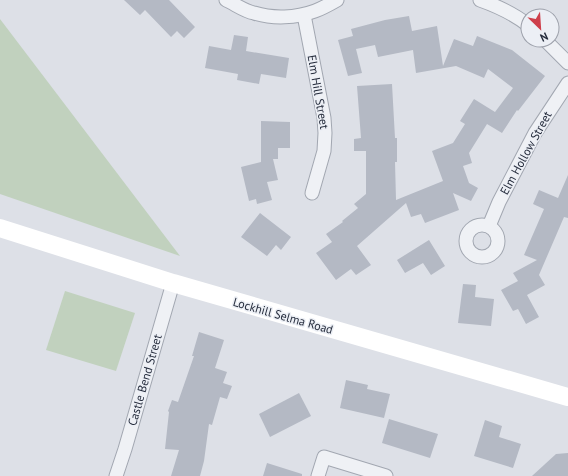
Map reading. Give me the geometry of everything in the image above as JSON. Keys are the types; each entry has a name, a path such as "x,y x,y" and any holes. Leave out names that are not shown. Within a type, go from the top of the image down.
{"main road":[{"name":"Lockhill Selma Road","path":"0,228 173,283 568,397"}],"street":[{"path":"226,0 253,13 273,17 293,17 316,11 337,0"},
{"path":"480,0 509,13 520,20"},
{"name":"Elm Hill Street","path":"304,14 324,118 325,133 324,151 312,193"},
{"path":"553,48 568,63"},
{"name":"Elm Hollow Street","path":"489,226 499,202 535,133 568,83"},
{"name":"Castle Bend Street","path":"116,476 126,449 173,283"},
{"path":"318,476 324,457 386,476"}],"green space":[{"path":"0,19 180,256 0,194"},
{"path":"65,291 135,313 116,371 46,350"}],"building":[{"path":"124,0 169,0 195,27 184,38 177,31 171,37 145,10 140,15"},
{"path":"409,16 412,31 437,26 443,66 454,39 473,46 477,36 512,50 545,76 518,111 517,110 502,133 487,124 469,153 472,163 463,166 469,183 478,188 471,201 453,193 459,210 425,223 421,214 411,217 406,203 357,246 371,265 356,275 351,269 336,280 316,253 332,242 326,234 343,222 342,221 358,208 354,204 366,194 366,151 354,151 354,139 361,138 357,86 392,84 395,138 397,138 397,162 395,162 396,200 443,181 432,151 453,143 465,124 460,121 474,99 495,112 513,88 488,69 484,78 456,66 416,73 413,50 378,57 375,45 356,49 362,73 348,76 338,40 353,36 351,29 385,20"},
{"path":"234,35 248,37 246,51 289,58 286,78 261,74 259,84 237,80 238,74 205,68 209,46 231,50"},
{"path":"261,121 290,122 290,148 278,148 278,159 273,159 278,180 267,182 272,200 257,204 256,199 249,201 241,167 261,162"},
{"path":"568,175 568,218 564,217 539,275 545,285 527,295 539,317 526,324 518,309 513,311 501,290 518,281 513,273 537,260 524,255 544,209 533,204 539,190 558,198"},
{"path":"260,213 291,237 281,250 276,245 267,256 241,237"},
{"path":"429,240 445,266 431,275 423,263 405,273 397,260"},
{"path":"463,284 476,285 475,297 494,299 491,326 458,323"},
{"path":"199,332 224,340 215,368 227,372 223,383 232,386 227,399 220,397 212,425 209,424 204,461 200,476 171,476 179,450 165,449 168,411 172,400 178,402 194,356 192,356"},
{"path":"346,380 368,385 367,389 390,394 384,418 340,408"},
{"path":"299,393 311,416 270,437 259,414"},
{"path":"389,419 438,434 430,458 382,443"},
{"path":"485,420 502,426 499,437 521,444 513,468 474,456"},
{"path":"568,453 568,476 532,476 556,454"},
{"path":"267,463 302,474 302,476 263,476"}]}
